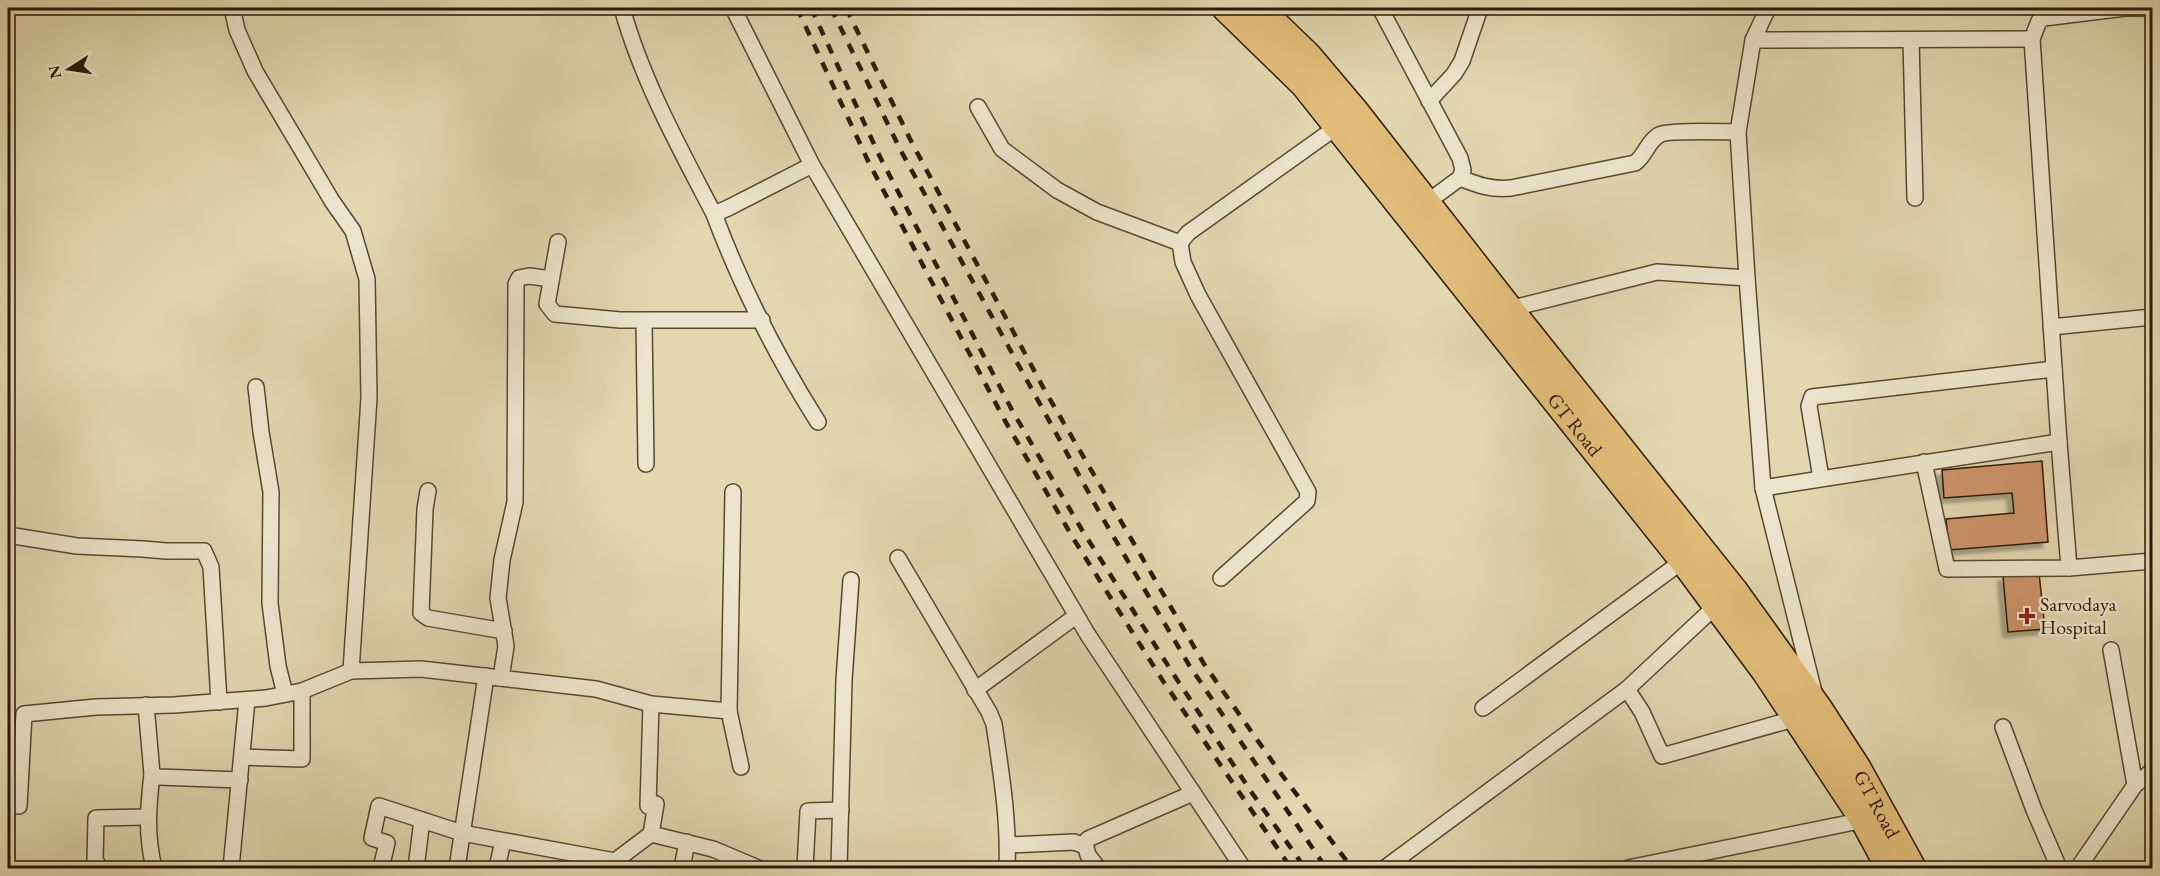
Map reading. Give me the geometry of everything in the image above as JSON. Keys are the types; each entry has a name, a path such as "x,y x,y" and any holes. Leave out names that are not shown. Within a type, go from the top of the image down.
{"highway":[{"name":"GT Road","path":"1226,8 1356,113 1509,309 1579,412"},
{"name":"GT Road","path":"1258,8 1307,55 1312,77 1338,126 1579,412 1726,598 1807,713 1857,768 1890,868"},
{"name":"GT Road","path":"1874,818 1912,868"}],"street":[{"path":"232,8 237,30 255,71 332,201 353,231 367,279 369,398 351,671"},
{"path":"622,8 628,29 668,126 714,214 724,242 787,374 818,422"},
{"path":"733,8 812,165 1076,615 1243,868"},
{"path":"1380,8 1460,158 1463,170 1460,178 1426,202"},
{"path":"1429,101 1454,74 1462,61 1480,8"},
{"path":"1627,689 1642,712 1662,756 1807,713 1763,488 1738,132 1753,40 1768,8"},
{"path":"2069,568 2058,442 2032,39 2039,21 2044,18 2125,8 2152,8"},
{"path":"1753,40 2032,39"},
{"path":"1911,40 1915,198"},
{"path":"978,107 1002,148 1057,190 1097,212 1180,243"},
{"path":"1221,578 1306,501 1308,492 1198,295 1183,262 1180,243 1188,233 1338,126"},
{"path":"1460,178 1481,187 1511,188 1635,163 1642,157 1648,144 1661,133 1738,132"},
{"path":"714,214 812,165"},
{"path":"558,243 548,304 555,314 644,321 762,320"},
{"path":"1509,309 1656,272 1747,278"},
{"path":"457,868 493,677 506,646 498,598 502,560 515,502 516,284 519,278 530,276 551,279"},
{"path":"2051,327 2152,317"},
{"path":"644,321 646,465"},
{"path":"1821,478 1809,406 1812,397 2054,369"},
{"path":"256,387 271,492 270,603 278,666 285,694"},
{"path":"1763,488 2058,442"},
{"path":"1924,462 1947,569 2069,568 2152,561"},
{"path":"428,491 425,509 421,613 428,618 504,630"},
{"path":"733,492 729,711 741,767"},
{"path":"8,535 77,546 166,551 204,550 211,567 219,702"},
{"path":"1483,708 1692,554"},
{"path":"898,558 994,724 1008,845 1007,868"},
{"path":"839,868 844,680 851,580"},
{"path":"1385,868 1627,689 1726,598"},
{"path":"975,690 1076,615"},
{"path":"2111,650 2135,785"},
{"path":"8,806 19,806 24,714 96,707 266,698 302,691 351,671 421,669 596,689 651,704 729,711"},
{"path":"242,757 302,759 302,691"},
{"path":"231,868 247,700"},
{"path":"381,868 387,843 372,838 379,807 462,833 614,865 651,834 656,804 648,806 651,704"},
{"path":"146,705 152,774 147,817 148,845 154,868"},
{"path":"2003,727 2034,810 2060,868"},
{"path":"2078,868 2135,785 2152,771"},
{"path":"152,774 158,777 240,780"},
{"path":"1085,846 1088,839 1193,794"},
{"path":"805,868 808,811 840,810"},
{"path":"101,868 95,861 96,818 147,817"},
{"path":"1628,868 1874,818"},
{"path":"416,868 422,820"},
{"path":"651,834 732,856 758,868"},
{"path":"497,868 502,840"},
{"path":"682,868 687,842"},
{"path":"1008,845 1074,842 1085,846 1098,868"}],"building":[{"path":"2042,461 2048,542 1949,550 1946,519 2014,513 2012,493 1944,498 1942,470"},
{"path":"2039,573 2045,629 2008,632 2003,576"}],"railway":[{"path":"797,8 869,163 1004,419 1073,538 1163,681 1291,868"},
{"path":"811,8 880,157 1013,412 1082,530 1174,675 1305,868"},
{"path":"831,8 901,151 1102,517 1189,665 1326,868"},
{"path":"846,8 912,143 1044,389 1204,664 1279,771 1352,868"}],"place":[{"name":"Sarvodaya Hospital","path":"2027,616"}]}
